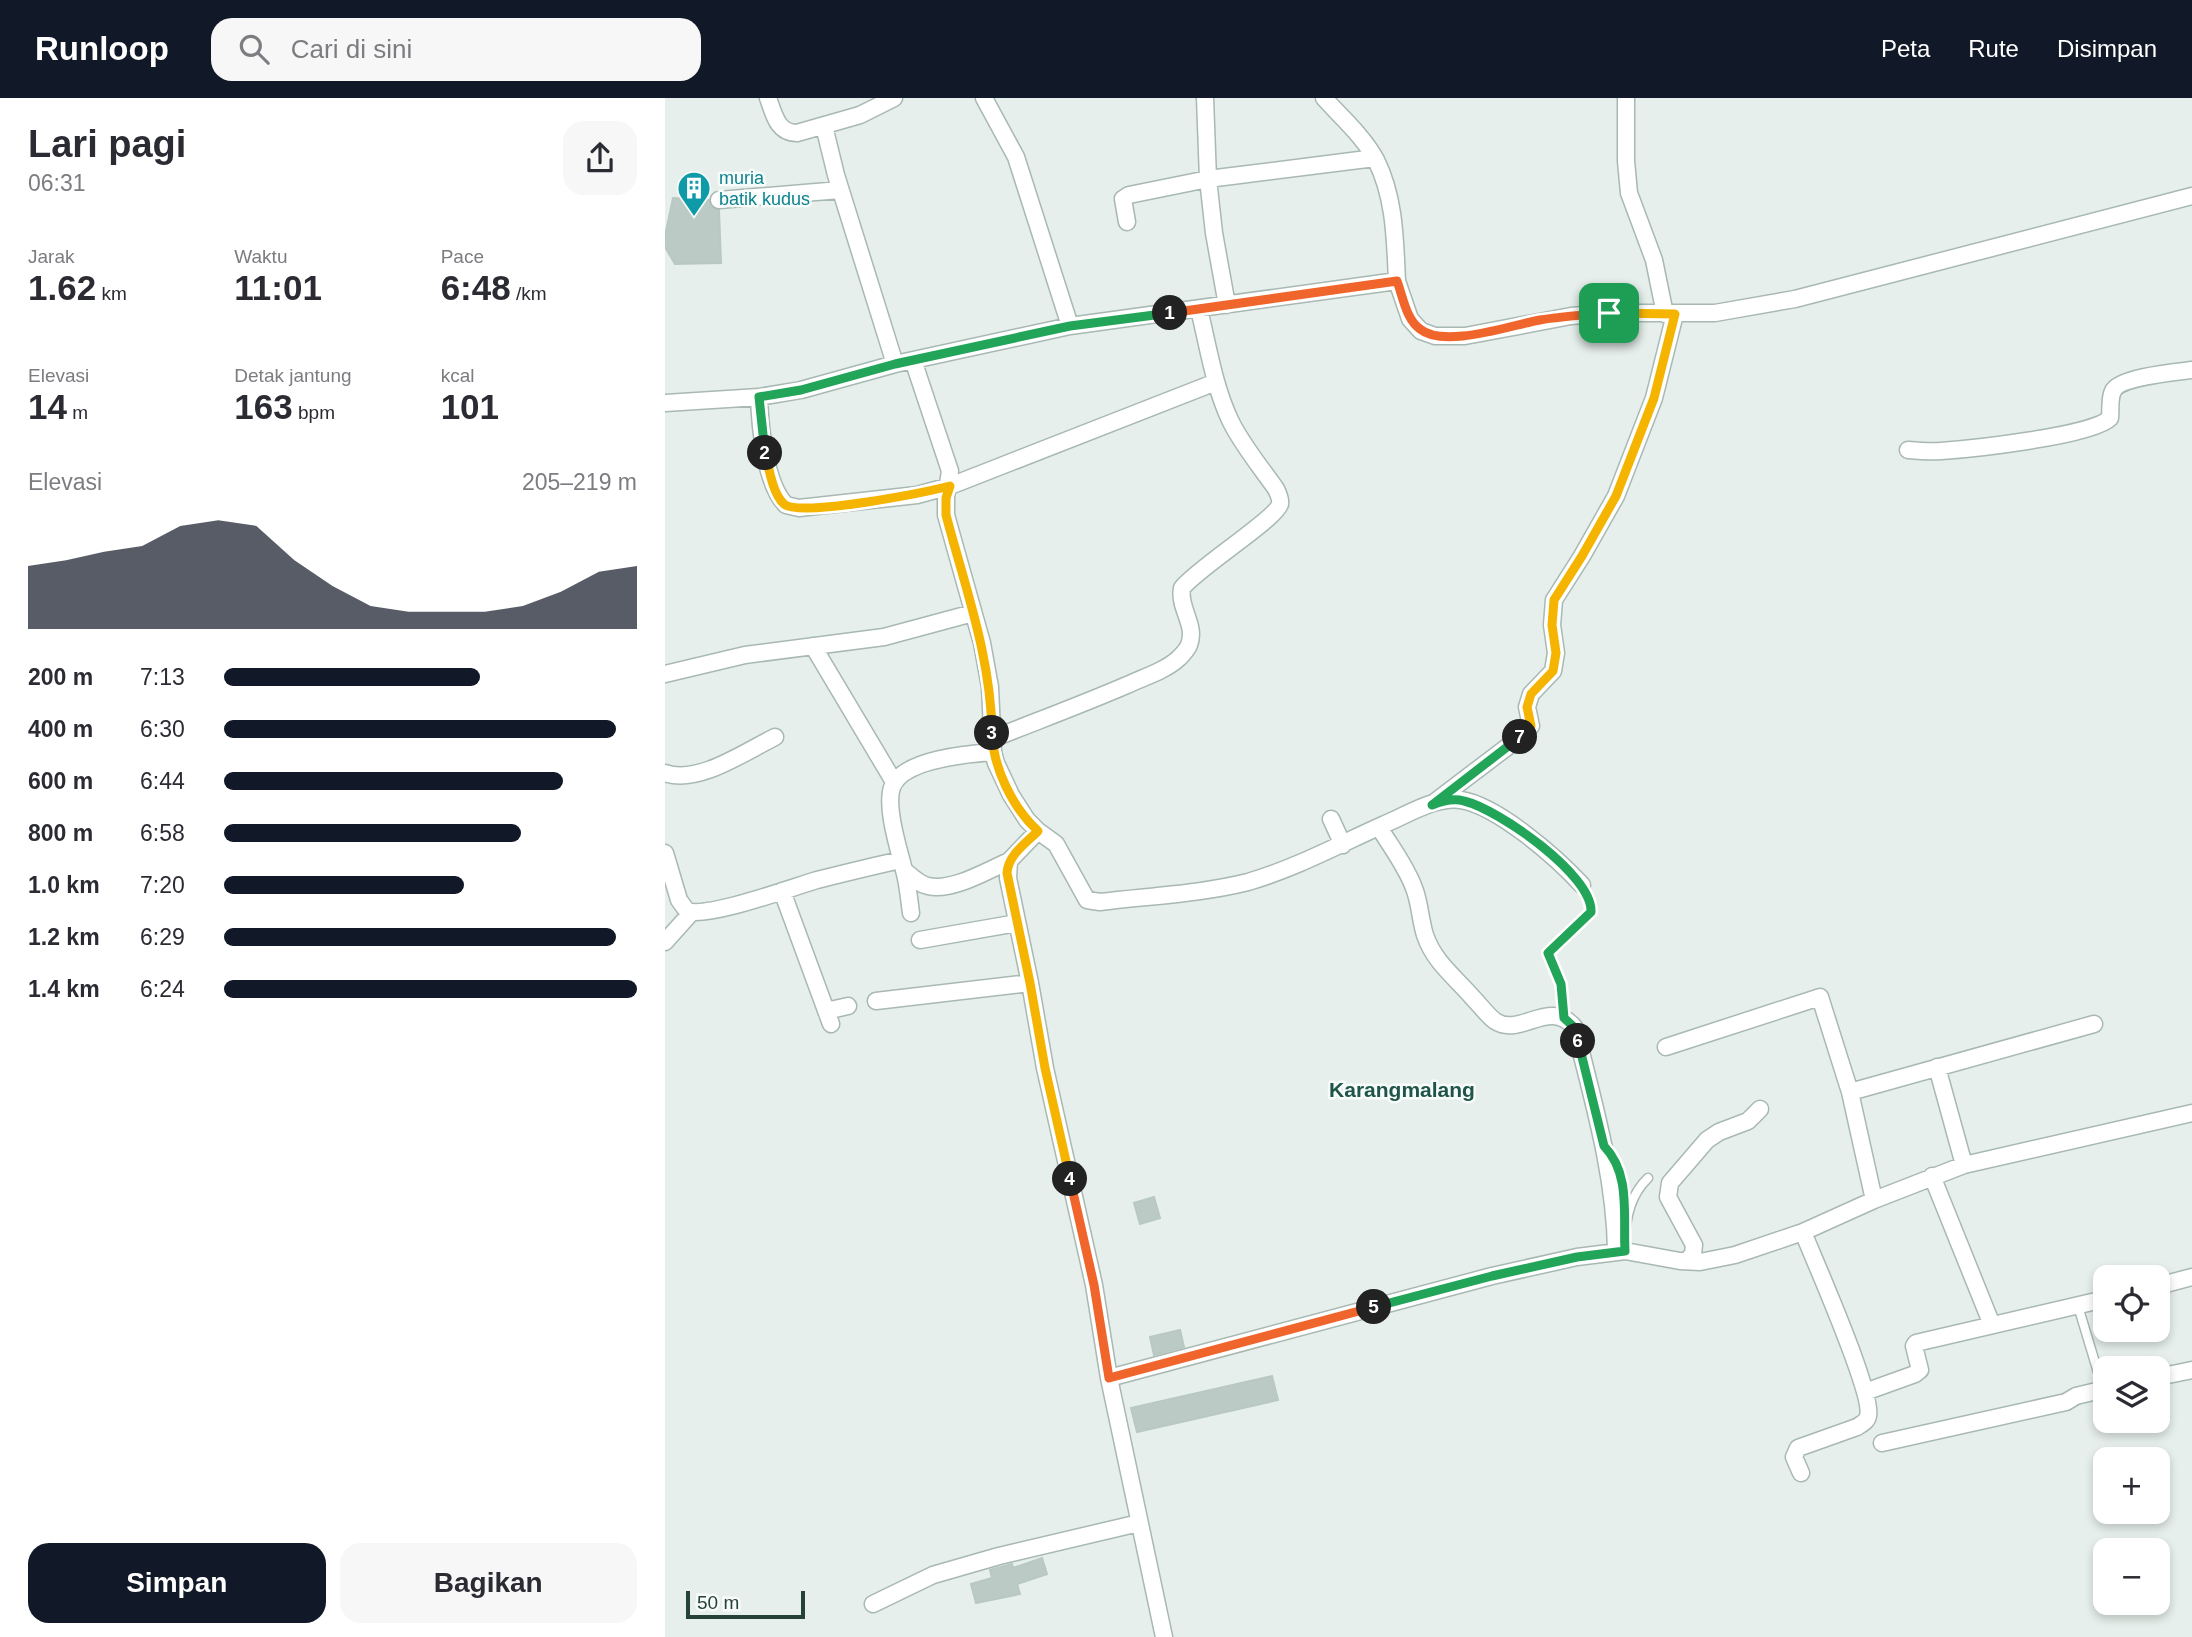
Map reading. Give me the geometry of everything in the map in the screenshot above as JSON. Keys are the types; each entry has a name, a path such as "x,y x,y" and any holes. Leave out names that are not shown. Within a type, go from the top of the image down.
{"street":[{"path":"768,98 777,122 784,131 797,133 860,115 894,98"},
{"path":"984,98 1016,157 1070,326"},
{"path":"1205,98 1214,233 1227,305"},
{"path":"1324,98 1375,158 1392,207 1397,281 1411,319 1421,331 1435,336 1465,336 1571,316 1609,313 1714,313 1795,299 2192,196"},
{"path":"1432,805 1528,730 1531,723 1526,710 1531,694 1553,671 1556,653 1552,625 1554,600 1616,496 1654,398 1670,314 1654,260 1629,193 1626,98"},
{"path":"824,125 840,190 895,364"},
{"path":"1127,222 1123,200 1126,195 1209,179 1375,158"},
{"path":"719,200 840,190"},
{"path":"665,403 759,397 801,390 895,364 1070,326 1397,281"},
{"path":"911,913 890,803 894,782 905,772 929,762 992,745 1159,670 1180,657 1191,639 1190,626 1181,598 1182,588 1215,558 1270,517 1279,506 1278,493 1231,423 1216,382 1199,309"},
{"path":"913,360 950,471 946,515 982,643 989,679 992,745 1011,795 1027,820 1056,844 1082,895 1090,902 1233,885 1289,867 1432,805 1450,800 1460,800 1487,811 1532,838 1582,885"},
{"path":"1908,450 1931,452 1962,449 2049,437 2100,426 2110,418 2112,394 2116,386 2131,380 2192,370"},
{"path":"759,397 764,447 776,491 786,505 799,508 917,495 950,486 1216,382"},
{"path":"665,674 745,655 884,637 973,613"},
{"path":"813,646 894,782"},
{"path":"665,773 681,777 702,772 775,737"},
{"path":"1331,819 1343,845"},
{"path":"1380,827 1411,880 1424,932 1435,957 1491,1017 1504,1025 1550,1016 1564,1018 1575,1028 1604,1146 1621,1251"},
{"path":"903,865 920,883 938,887 958,883 1009,861 1038,831"},
{"path":"665,853 679,900 691,913 716,910 782,891 903,865"},
{"path":"1009,861 1008,878 1045,1068 1094,1285 1158,1636"},
{"path":"782,891 829,1018 848,1006"},
{"path":"665,942 691,913"},
{"path":"920,940 1017,923"},
{"path":"876,1001 1030,983"},
{"path":"1666,1047 1820,997 1850,1092 1874,1200"},
{"path":"1850,1092 2094,1024"},
{"path":"1937,1067 1964,1165"},
{"path":"1683,1261 1693,1254 1694,1244 1668,1197 1670,1183 1707,1140 1719,1132 1748,1121 1760,1109"},
{"path":"1109,1378 1492,1276 1577,1257 1621,1251 1700,1262 1735,1255 1803,1233 1874,1200 1964,1165 2005,1158 2192,1113"},
{"path":"1932,1176 1992,1325"},
{"path":"1801,1473 1794,1457 1798,1448 1857,1427 1868,1417 1865,1392 1803,1233"},
{"path":"2170,1283 2192,1277"},
{"path":"1865,1392 1920,1370 1914,1346 1916,1343 2093,1302"},
{"path":"2170,1375 2192,1370"},
{"path":"1882,1443 2066,1402 2093,1392"},
{"path":"873,1604 959,1567 1139,1523"}],"lane":[{"path":"1604,1146 1613,1156 1622,1179 1625,1220 1621,1251"},
{"path":"1625,1220 1639,1187 1648,1178"},
{"path":"2078,1306 2094,1356"}],"path":[{"path":"1564,1018 1561,984 1548,953 1591,912 1589,898 1582,885"}],"building":[{"name":"muria batik kudus","path":"673,198 709,200 711,206 719,210 721,263 675,264 665,247"},
{"path":"1154,1197 1160,1218 1140,1224 1134,1203"},
{"path":"1180,1330 1184,1347 1154,1355 1150,1337"},
{"path":"1272,1376 1278,1400 1137,1432 1131,1408"},
{"path":"1042,1558 1047,1574 1017,1584 1020,1594 976,1603 971,1584 992,1578 990,1570 1012,1564 1013,1568"}],"place":[{"name":"muria batik kudus","path":"694,218"}],"district":[{"name":"Karangmalang","path":"1402,1089"}],"route":[{"path":"1397,281 1411,319 1428,335 1465,336 1540,320 1609,313 1675,314 1654,398 1616,496 1554,600 1552,625 1556,653 1553,671 1531,694 1527,713 1531,726 1432,805 1460,800 1487,811 1532,838 1582,885 1587,893 1591,912 1549,950 1548,955 1561,984 1564,1018 1575,1028 1604,1146 1619,1167 1625,1220 1625,1251 1577,1257 1492,1276 1109,1378 1094,1285 1045,1068 1008,878 1009,861 1038,831 1027,820 1011,795 993,752 988,671 946,515 946,498 950,486 917,495 815,508 793,508 786,505 776,491 764,447 759,397 801,390 895,364 1070,326 1397,281"}]}
